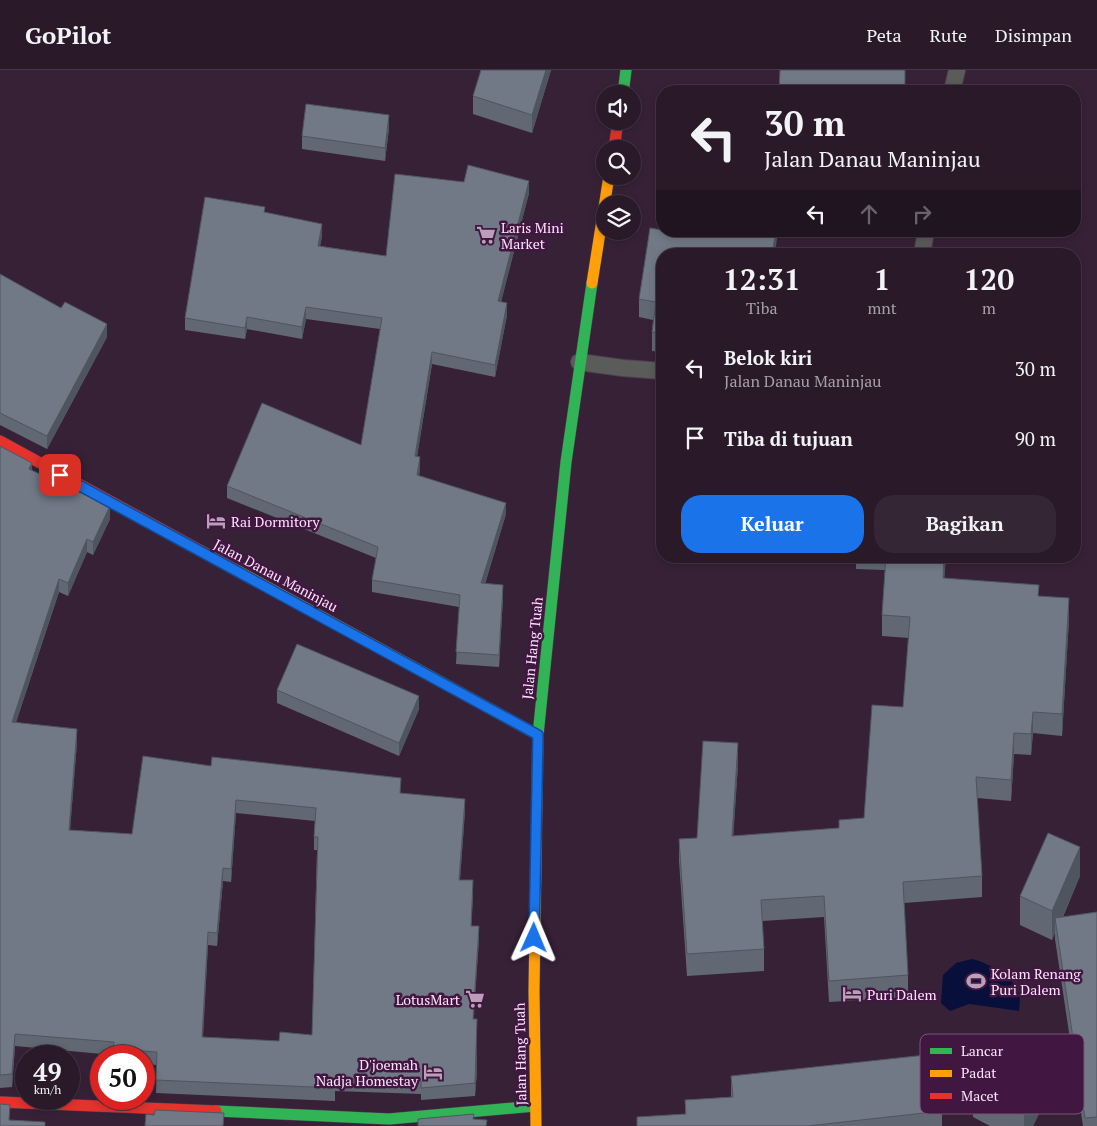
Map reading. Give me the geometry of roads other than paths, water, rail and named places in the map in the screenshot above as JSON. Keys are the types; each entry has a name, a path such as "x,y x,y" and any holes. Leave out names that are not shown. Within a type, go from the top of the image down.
{"street":[{"path":"624,85 626,70"},
{"name":"Jalan Hang Tuah","path":"536,1126 535,824 538,735 566,462 579,362 608,185"},
{"name":"Jalan Danau Maninjau","path":"0,441 538,735"},
{"path":"0,1102 389,1119 535,1106"}],"lane":[{"path":"953,85 957,70"},
{"path":"579,362 624,368 656,370"}],"place":[{"name":"Laris Mini Market","path":"486,235"},
{"name":"Rai Dormitory","path":"216,521"},
{"name":"Kolam Renang Puri Dalem","path":"976,981"},
{"name":"Puri Dalem","path":"852,994"},
{"name":"LotusMart","path":"475,999"},
{"name":"D'joemah Nadja Homestay","path":"433,1072"}]}
